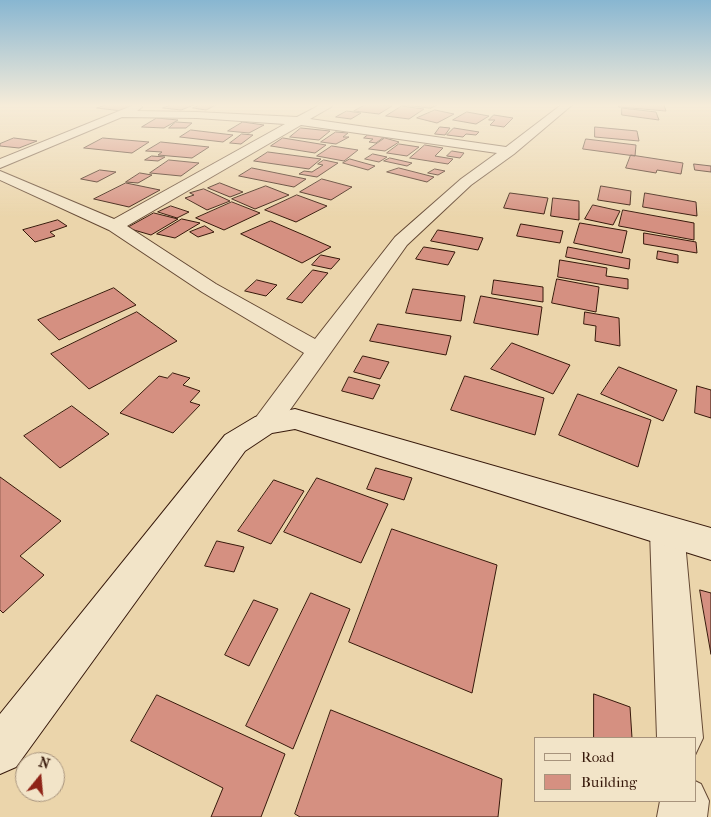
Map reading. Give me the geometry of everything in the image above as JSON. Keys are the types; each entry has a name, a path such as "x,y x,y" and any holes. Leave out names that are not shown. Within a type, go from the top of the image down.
{"street":[{"path":"0,164 51,143"},
{"path":"115,226 259,143"},
{"path":"454,143 509,151"},
{"path":"0,751 235,443 264,424 400,241 466,182 519,143"},
{"path":"0,175 115,226 208,288 319,351"},
{"path":"264,424 295,419 711,544"},
{"path":"667,531 680,737"},
{"path":"682,817 684,802"}],"building":[{"path":"32,143 19,148 0,146 0,144"},
{"path":"93,143 147,143 132,153 84,148"},
{"path":"159,143 209,147 192,158 158,155 162,152 146,151"},
{"path":"275,143 326,145 315,153 271,146"},
{"path":"378,143 397,143 385,151 369,149"},
{"path":"585,143 636,145 635,156 583,149"},
{"path":"399,144 419,147 407,156 387,153"},
{"path":"425,145 443,148 435,156 453,159 448,164 410,158"},
{"path":"332,146 358,150 344,161 317,156"},
{"path":"452,151 464,153 460,158 447,156"},
{"path":"268,152 321,159 309,169 254,161"},
{"path":"373,154 387,157 379,162 365,159"},
{"path":"631,155 683,163 681,174 657,170 656,173 626,168"},
{"path":"152,156 165,157 158,161 145,160"},
{"path":"390,158 412,163 407,166 384,161"},
{"path":"350,159 375,166 368,170 343,163"},
{"path":"169,160 199,163 181,176 150,173"},
{"path":"324,160 338,163 317,177 299,174 304,171 312,172 323,165 318,164"},
{"path":"694,164 711,166 711,172 695,170"},
{"path":"252,168 306,179 294,187 239,176"},
{"path":"399,168 434,177 427,182 387,172"},
{"path":"435,169 445,171 438,175 428,173"},
{"path":"100,170 116,172 97,182 81,179"},
{"path":"140,173 152,175 138,183 126,182"},
{"path":"322,179 352,187 331,200 300,192"},
{"path":"126,183 160,190 129,207 94,199"},
{"path":"220,183 243,192 230,197 208,188"},
{"path":"266,186 289,195 255,209 232,199"},
{"path":"601,186 631,191 630,205 598,200"},
{"path":"204,189 230,201 207,210 185,198 194,195 190,193"},
{"path":"510,193 548,198 544,214 504,208"},
{"path":"645,193 696,202 697,216 643,207"},
{"path":"297,195 327,206 296,222 265,210"},
{"path":"553,198 579,201 579,220 551,216"},
{"path":"232,202 260,213 224,230 196,218"},
{"path":"593,205 620,211 613,225 585,219"},
{"path":"171,206 189,212 177,218 158,212"},
{"path":"623,210 694,223 694,240 619,226"},
{"path":"154,213 178,219 151,235 127,228"},
{"path":"182,219 200,223 175,238 157,234"},
{"path":"58,220 67,226 50,232 55,236 35,242 23,230"},
{"path":"271,221 331,247 302,263 241,234"},
{"path":"580,223 627,231 622,253 574,243"},
{"path":"521,224 563,231 560,243 517,236"},
{"path":"205,226 214,232 198,237 190,232"},
{"path":"438,230 483,238 478,250 431,241"},
{"path":"644,233 696,242 697,253 644,244"},
{"path":"424,247 455,252 448,265 416,259"},
{"path":"568,247 630,259 629,269 566,257"},
{"path":"658,251 678,255 678,263 657,259"},
{"path":"321,255 340,259 331,269 312,265"},
{"path":"560,260 607,268 606,276 628,279 628,289 558,277"},
{"path":"313,270 328,273 302,303 287,299"},
{"path":"557,279 599,287 596,312 552,303"},
{"path":"257,280 277,285 266,296 245,291"},
{"path":"494,280 543,287 543,302 492,294"},
{"path":"114,288 136,305 59,340 38,320"},
{"path":"413,289 465,296 461,321 406,313"},
{"path":"481,296 542,307 538,335 474,323"},
{"path":"137,312 177,341 89,389 51,354"},
{"path":"585,312 619,318 620,346 595,341 596,326 584,324"},
{"path":"378,324 451,336 446,355 370,341"},
{"path":"512,343 570,365 553,394 491,369"},
{"path":"363,356 389,362 380,379 354,372"},
{"path":"619,367 677,390 663,421 601,394"},
{"path":"173,373 190,378 183,385 200,391 190,402 200,405 173,433 120,413 159,376 167,378"},
{"path":"465,376 544,398 535,435 451,410"},
{"path":"349,377 380,385 373,399 342,391"},
{"path":"697,386 711,390 711,418 695,413"},
{"path":"578,394 651,420 638,467 559,435"},
{"path":"72,406 109,434 60,468 24,436"},
{"path":"376,468 412,478 404,500 367,489"},
{"path":"0,477 61,521 20,556 44,575 3,613 0,610"},
{"path":"317,478 388,504 361,563 284,532"},
{"path":"274,480 304,491 271,544 238,531"},
{"path":"392,529 497,565 472,693 349,642"},
{"path":"217,541 244,547 234,572 205,566"},
{"path":"700,590 711,593 711,654"},
{"path":"311,593 350,609 293,749 246,726"},
{"path":"254,600 278,609 249,666 225,655"},
{"path":"594,694 630,707 632,737 594,737"},
{"path":"157,695 285,754 261,817 211,817 223,788 131,741"},
{"path":"331,710 502,779 498,817 300,817 295,814"}]}
